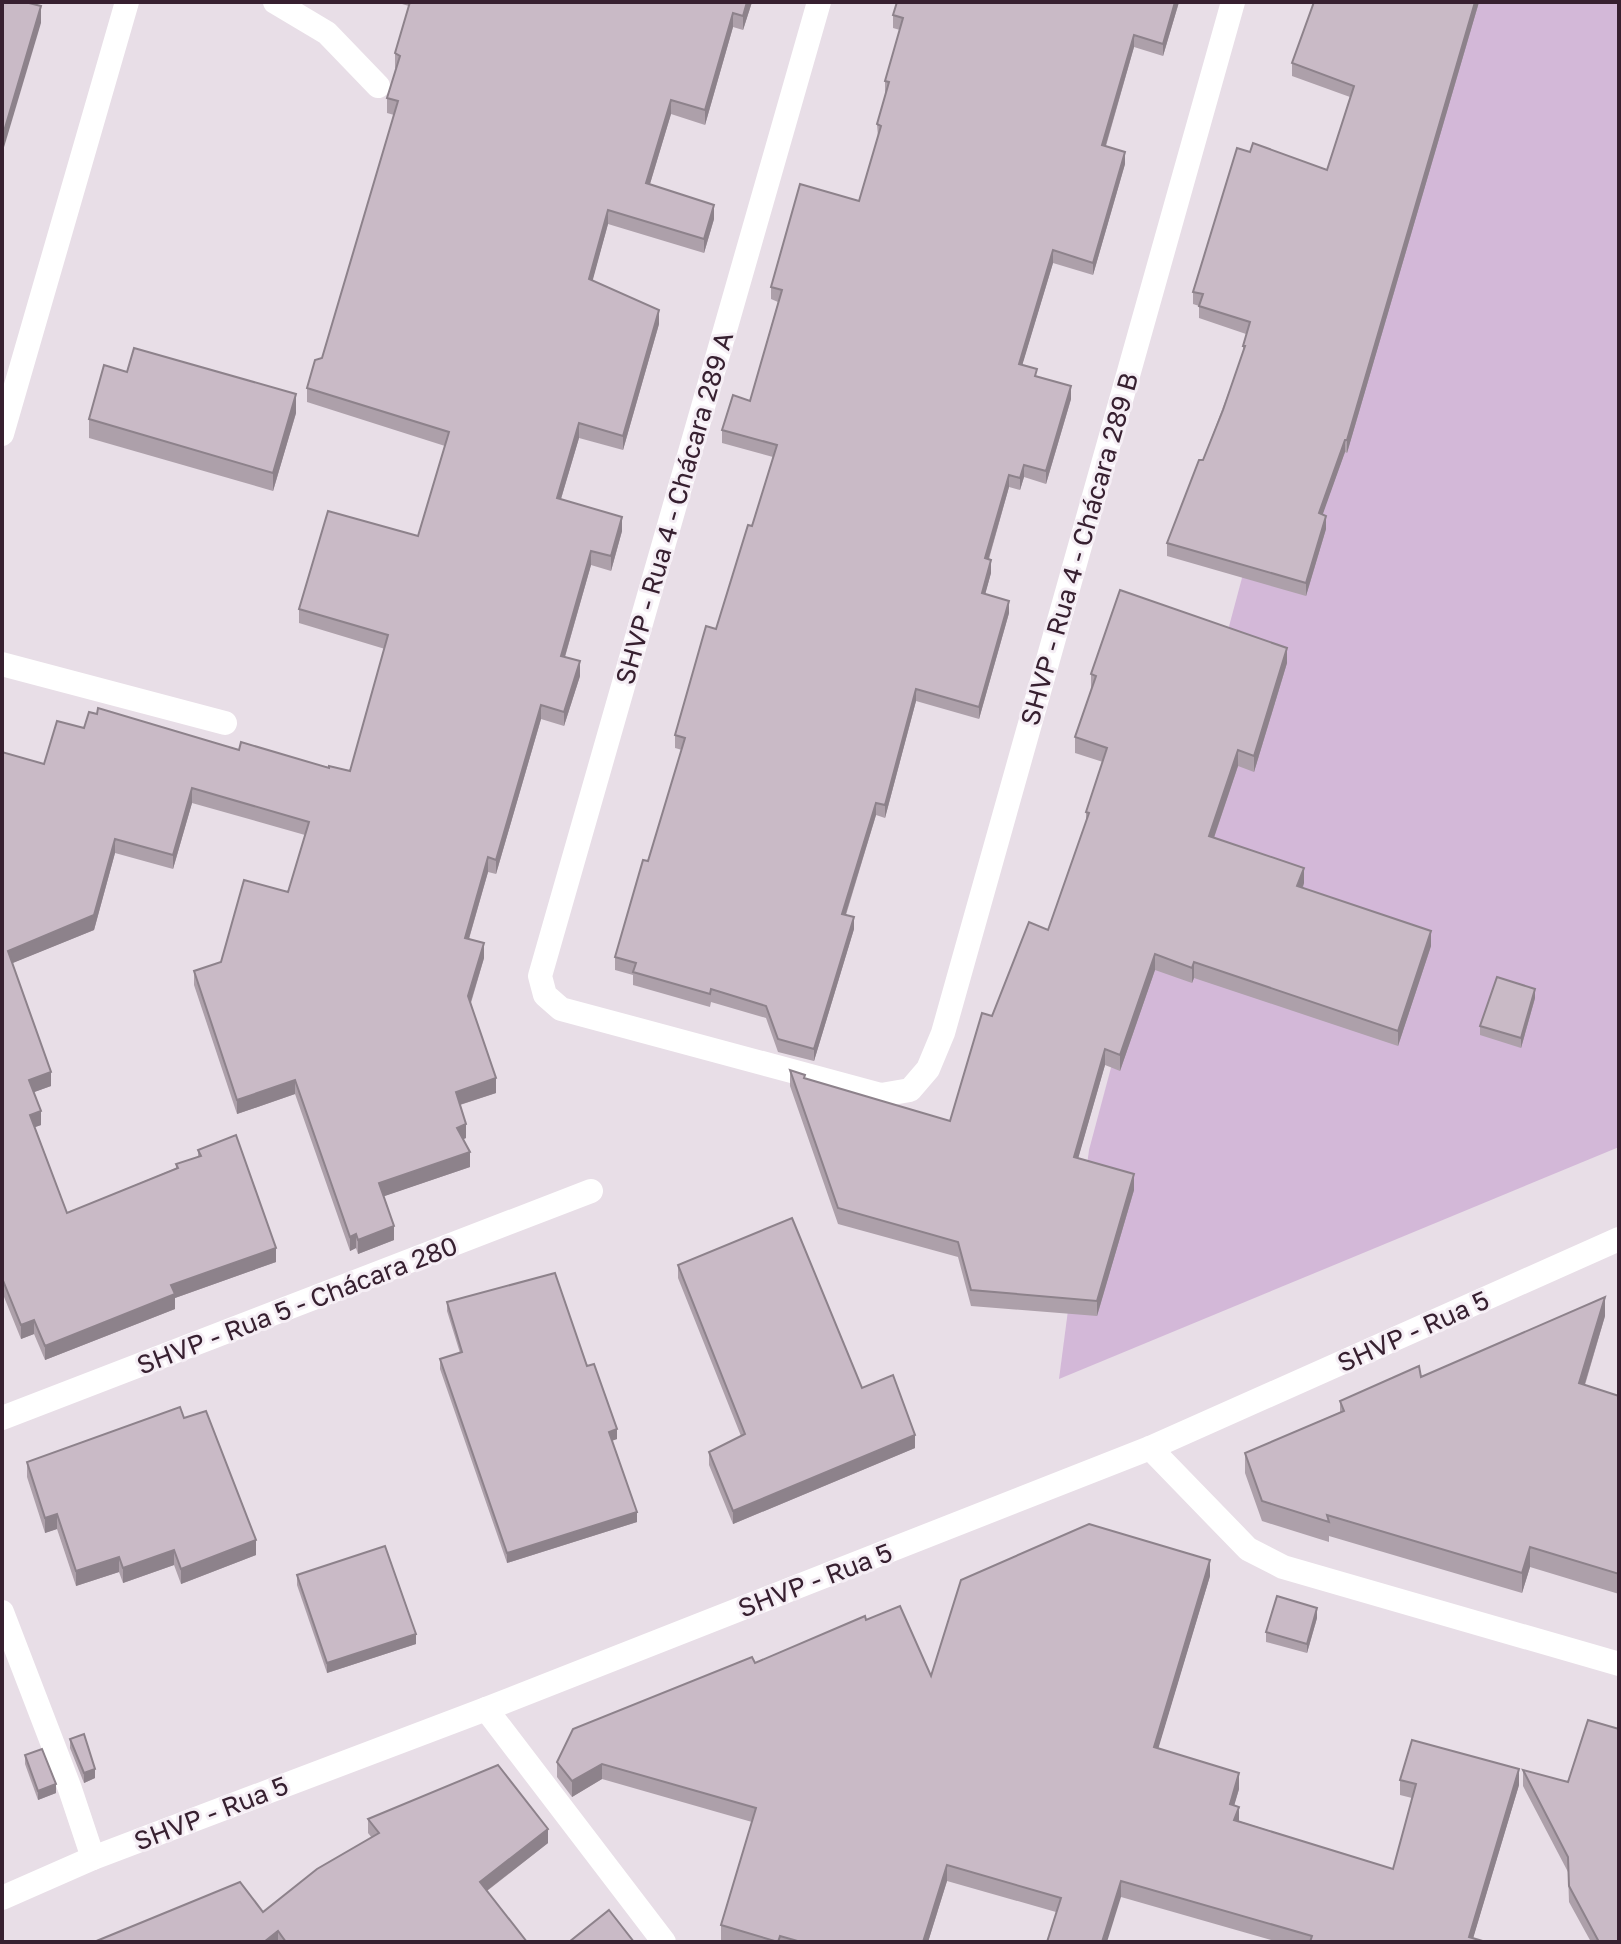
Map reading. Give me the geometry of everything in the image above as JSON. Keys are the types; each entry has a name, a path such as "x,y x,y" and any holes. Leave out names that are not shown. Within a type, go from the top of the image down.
{"street":[{"path":"2,434 127,2"},
{"path":"275,2 327,33 378,86"},
{"name":"SHVP - Rua 4 - Chácara 289 A","path":"819,2 540,976 545,995 561,1009 881,1095 910,1090"},
{"name":"SHVP - Rua 4 - Chácara 289 B","path":"910,1090 928,1069 943,1033 1233,2"},
{"path":"2,664 225,723"},
{"name":"SHVP - Rua 5 - Chácara 280","path":"2,1418 591,1191"},
{"name":"SHVP - Rua 5","path":"2,1898 93,1858 486,1709 1150,1448 1619,1239"},
{"path":"1150,1448 1248,1549 1283,1567 1619,1664"},
{"path":"2,1612 93,1858"},
{"path":"486,1709 664,1942"}],"shaded area":[{"path":"1396,2 1619,2 1619,1147 1059,1379 1089,1150"}],"building":[{"path":"2,2 41,6 2,138"},
{"path":"410,2 747,2 743,16 733,13 705,110 671,100 646,183 714,205 704,239 608,210 589,279 659,310 623,436 579,423 557,498 622,517 611,556 591,551 561,656 580,661 564,712 541,705 496,860 488,857 465,938 484,943 468,996 496,1078 456,1092 466,1124 457,1128 470,1152 379,1183 394,1226 358,1240 356,1234 350,1237 295,1080 237,1100 194,971 221,962 244,880 288,892 309,822 192,788 173,855 115,839 94,915 8,951 51,1072 29,1080 41,1111 30,1115 67,1213 178,1168 176,1164 201,1156 198,1150 236,1135 276,1248 171,1285 175,1294 45,1346 34,1320 21,1325 2,1278 2,752 44,764 57,721 84,728 89,712 97,714 98,708 239,750 241,742 329,768 350,771 388,635 299,609 328,511 418,536 449,432 307,388 315,360 322,358 398,101 387,98 400,56 395,53"},
{"path":"897,2 1175,2 1163,44 1134,35 1102,145 1125,152 1093,263 1053,250 1019,364 1037,369 1035,376 1071,386 1046,471 1024,465 1020,478 1009,475 985,558 991,560 982,593 1009,601 979,707 916,689 885,805 876,803 842,914 854,917 814,1049 778,1039 766,1006 711,989 710,994 633,972 636,963 615,957 643,860 648,861 685,738 675,735 706,626 716,629 777,445 722,430 733,395 750,401 782,290 771,287 800,184 859,201 881,126 877,124 889,82 885,81 903,18 893,15"},
{"path":"1314,2 1475,2 1347,440 1319,513 1326,516 1306,583 1167,543 1199,460 1203,460 1223,410 1250,322 1199,306 1203,294 1193,292 1237,148 1250,152 1253,143 1327,170 1354,86 1292,63"},
{"path":"134,348 296,394 273,473 89,419 104,365 127,372"},
{"path":"1120,590 1287,648 1254,756 1238,750 1209,836 1304,868 1297,886 1431,931 1398,1031 1194,962 1192,968 1155,954 1120,1055 1105,1049 1074,1157 1134,1174 1097,1301 971,1290 958,1242 838,1208 790,1070 805,1075 804,1078 950,1121 982,1013 992,1016 1029,922 1048,930 1089,813 1086,812 1107,748 1075,737 1096,676 1091,674"},
{"path":"1497,977 1535,989 1521,1038 1480,1026"},
{"path":"792,1218 862,1388 893,1375 915,1435 733,1511 709,1452 745,1434 678,1265"},
{"path":"555,1273 587,1366 594,1364 617,1429 609,1432 637,1512 507,1553 440,1359 462,1352 447,1302"},
{"path":"1605,1297 1579,1383 1619,1396 1619,1574 1530,1547 1522,1573 1327,1515 1329,1522 1262,1501 1245,1453 1344,1411 1340,1401 1419,1366 1421,1377"},
{"path":"180,1407 184,1418 206,1411 256,1540 181,1569 174,1550 123,1568 119,1557 76,1571 57,1514 45,1518 27,1462"},
{"path":"1089,1524 1210,1560 1154,1747 1239,1773 1230,1804 1239,1807 1234,1820 1393,1869 1416,1784 1400,1780 1412,1740 1519,1769 1469,1937 1486,1942 1310,1942 1312,1936 1121,1881 1102,1942 1047,1942 1061,1898 947,1865 923,1942 801,1942 780,1936 778,1942 721,1925 756,1808 602,1764 572,1781 557,1762 573,1729 752,1657 755,1663 865,1616 866,1620 900,1606 931,1676 961,1580"},
{"path":"385,1546 416,1634 327,1663 297,1575"},
{"path":"1277,1596 1317,1608 1307,1644 1266,1632"},
{"path":"1588,1720 1619,1729 1619,1942 1599,1942 1569,1886 1568,1857 1523,1770 1568,1782"},
{"path":"84,1734 95,1769 84,1773 70,1739"},
{"path":"42,1749 56,1784 38,1791 25,1755"},
{"path":"498,1765 548,1829 480,1882 527,1942 286,1942 278,1931 264,1942 94,1942 240,1882 263,1912 317,1869 379,1833 368,1819"},
{"path":"609,1910 634,1942 569,1942"}]}
